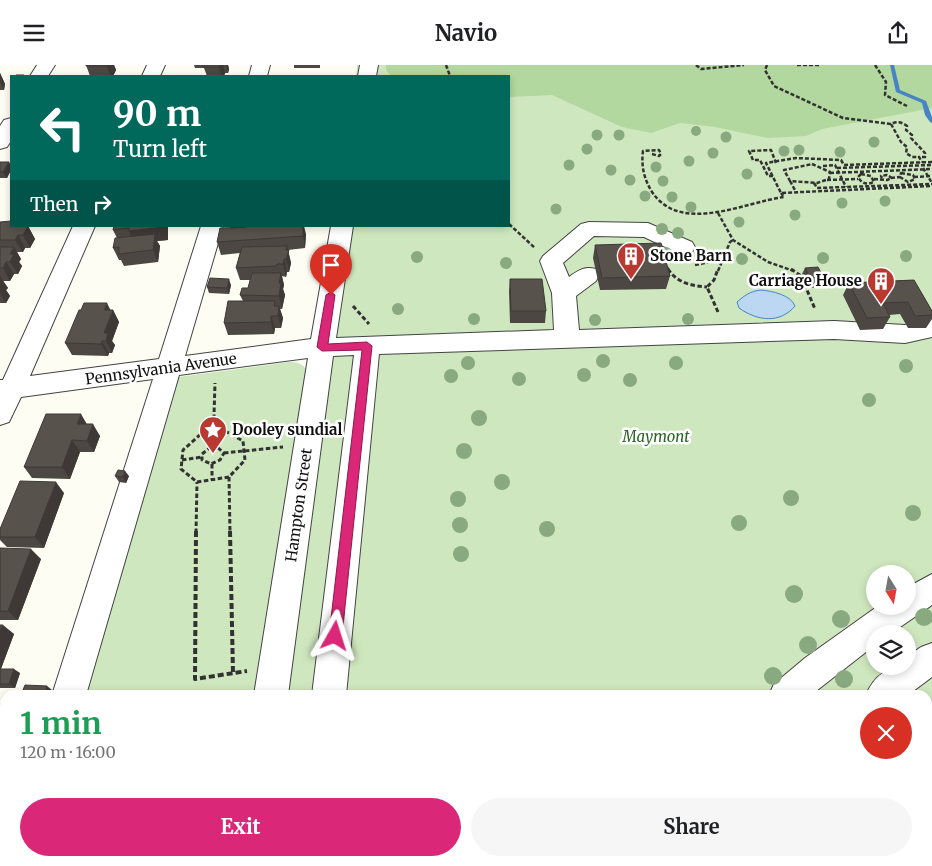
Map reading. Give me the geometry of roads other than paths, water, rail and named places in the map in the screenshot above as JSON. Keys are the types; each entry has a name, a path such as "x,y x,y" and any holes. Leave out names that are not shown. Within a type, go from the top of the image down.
{"street":[{"path":"0,143 10,126"},
{"path":"0,415 6,389 84,227"},
{"path":"70,690 212,227"},
{"name":"Hampton Street","path":"271,690 342,227"},
{"path":"567,339 564,293 551,261 589,229 648,230 683,259"},
{"path":"564,293 588,275"},
{"name":"Pennsylvania Avenue","path":"6,389 322,347 368,335 409,344 823,330 905,334 932,328"},
{"path":"330,690 368,335"},
{"path":"916,598 932,588"},
{"path":"792,690 816,669 891,615"},
{"path":"889,690 932,658"}],"water":[{"path":"761,290 785,296 795,306 782,316 768,319 753,316 739,308 737,302 750,293"}],"waterway":[{"path":"892,65 898,91 924,102 932,121"}],"place":[{"name":"Stone Barn","path":"631,280"},
{"name":"Carriage House","path":"881,305"},
{"name":"Dooley sundial","path":"213,454"}],"park label":[{"name":"Maymont","path":"656,437"}]}
